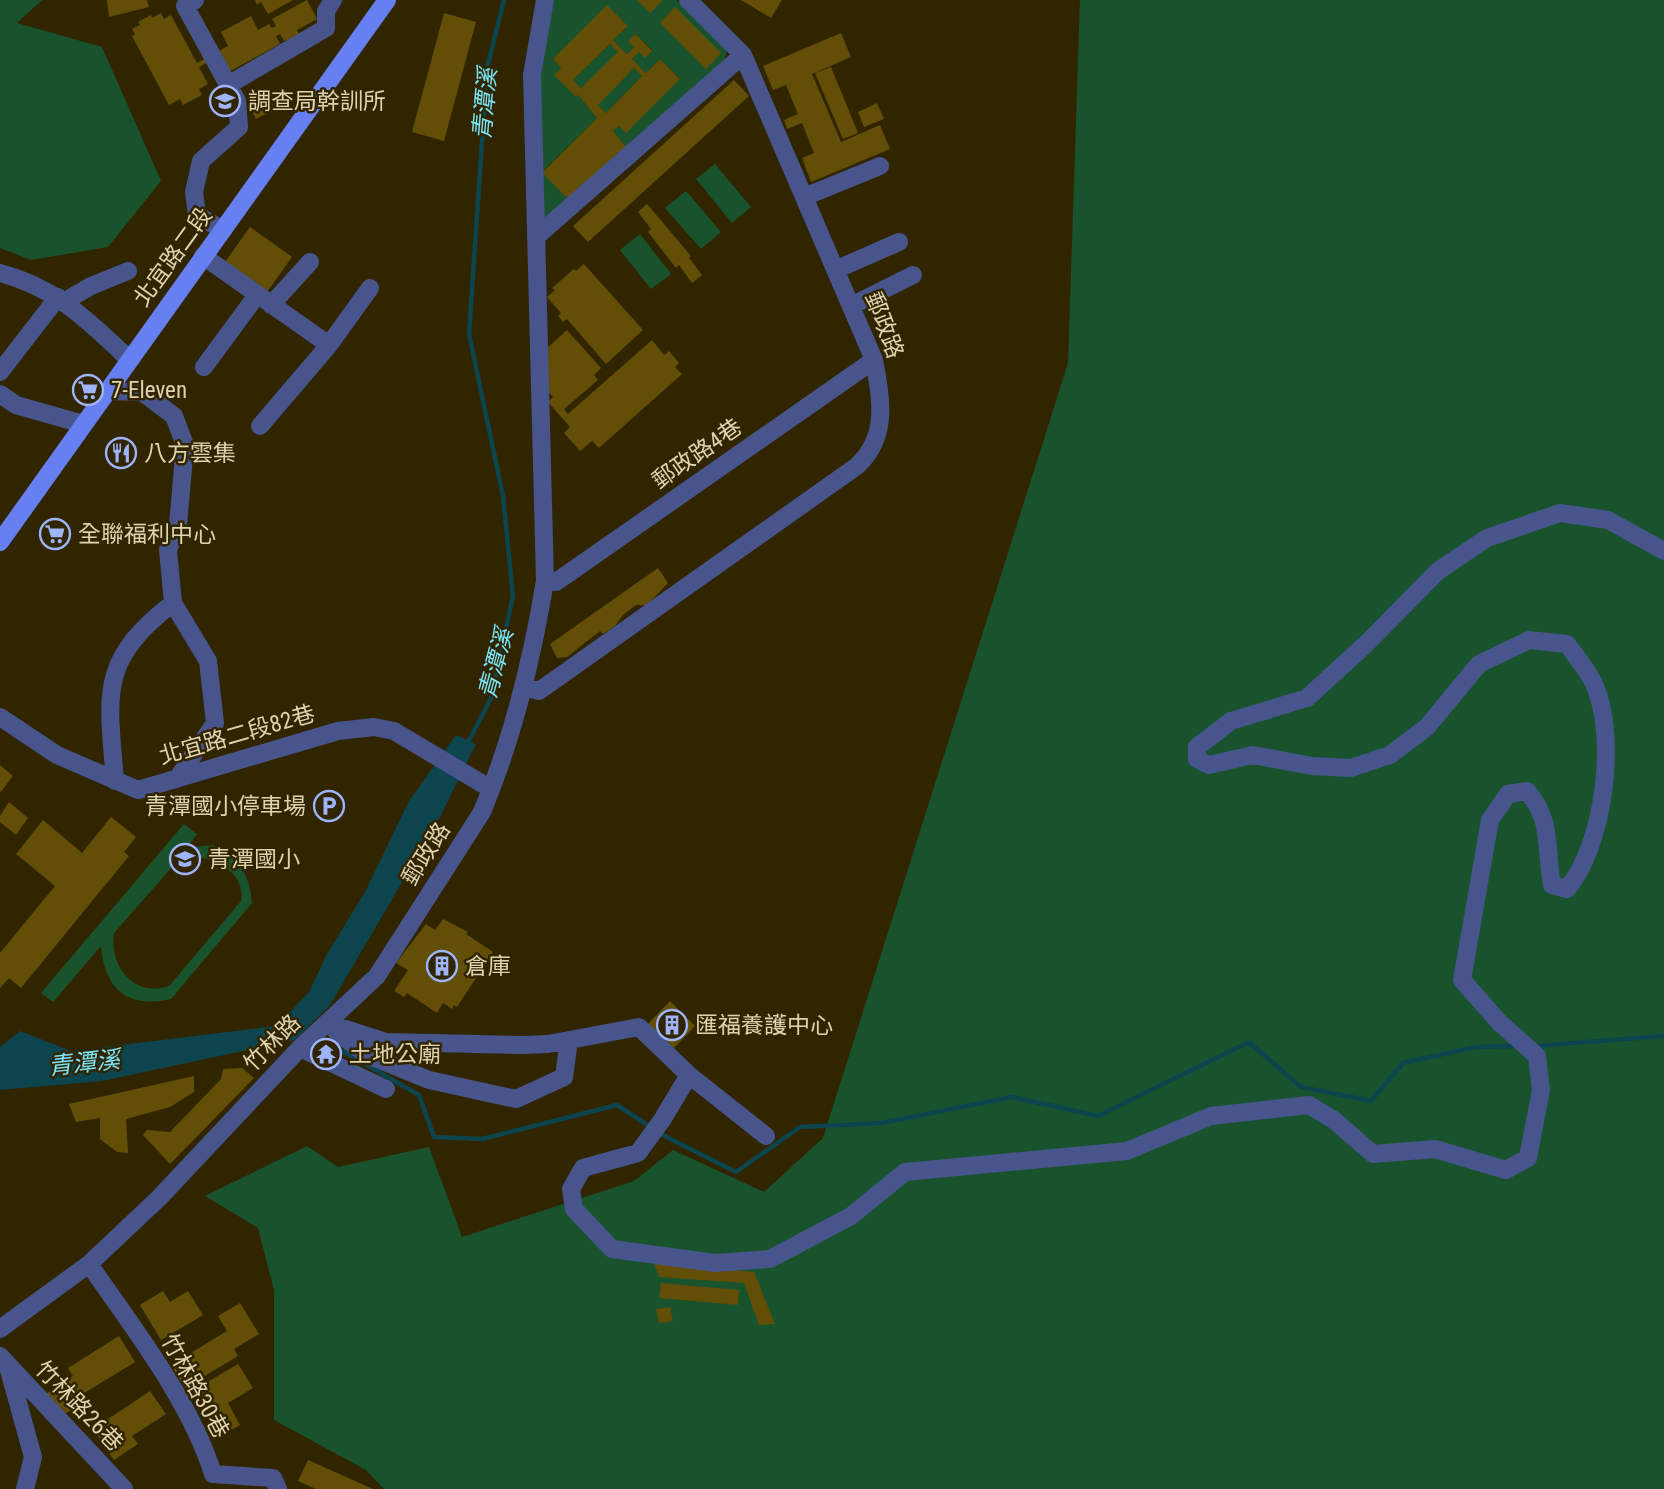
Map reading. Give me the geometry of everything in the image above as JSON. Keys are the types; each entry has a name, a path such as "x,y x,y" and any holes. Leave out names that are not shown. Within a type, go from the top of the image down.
{"main road":[{"name":"北宜路二段","path":"0,542 387,0"}],"street":[{"path":"195,0 185,6 237,101 239,127 201,161 194,192 197,215 223,230"},
{"path":"228,85 326,28 326,12 332,0"},
{"name":"郵政路","path":"327,1023 377,976 482,812 532,660 545,581 532,75 545,0"},
{"name":"郵政路","path":"524,687 539,691 858,466 877,442 883,406 874,360 851,306 743,55 688,0"},
{"path":"536,237 743,55"},
{"path":"804,197 880,166"},
{"path":"835,270 899,242"},
{"path":"203,256 329,345"},
{"path":"204,368 264,300 310,262"},
{"path":"0,372 62,299 128,271"},
{"path":"0,273 27,280 62,299 130,360"},
{"path":"851,306 913,275"},
{"path":"260,426 329,345 370,288"},
{"name":"郵政路4巷","path":"545,581 556,582 874,360"},
{"path":"107,391 142,392 174,416 185,445 178,526 168,550 173,603 208,661 215,723 177,779"},
{"path":"0,394 8,405 83,424"},
{"path":"766,1136 689,1075 638,1153 583,1168 571,1189 574,1209 612,1249 715,1264 770,1259 850,1216 905,1172 1127,1151 1211,1116 1309,1105 1334,1121 1373,1154 1435,1149 1506,1170 1528,1158 1541,1090 1537,1056 1499,1022 1462,980 1490,820 1508,794 1527,791 1541,807 1547,827 1547,859 1552,885 1567,889 1578,876 1592,839 1607,777 1607,745 1595,685 1567,644 1529,640 1479,664 1427,727 1390,755 1351,768 1312,766 1253,755 1209,765 1197,759 1197,747 1231,721 1307,698 1366,644 1438,571 1487,538 1560,513 1608,520 1664,551"},
{"path":"115,780 109,708 117,662 143,626 173,603"},
{"name":"北宜路二段82巷","path":"0,716 57,755 138,790 338,731 374,727 394,731 491,789"},
{"path":"327,1023 365,1054 429,1080 516,1099 564,1077 569,1040"},
{"name":"竹林路","path":"0,1329 89,1264 159,1198 300,1048 327,1023 386,1042 523,1045 569,1040 639,1027 689,1075"},
{"path":"300,1048 386,1089"},
{"name":"竹林路30巷","path":"89,1264 149,1350 205,1448 213,1474 273,1478 278,1489"},
{"path":"4,1361 33,1457 25,1489"},
{"name":"竹林路26巷","path":"4,1361 124,1489"}],"green space":[{"path":"0,0 42,0 17,23 102,47 161,181 108,247 31,260 0,248"},
{"path":"549,0 677,0 727,51 724,61 627,148 613,131 619,126 626,132 680,78 660,59 646,73 632,59 639,52 652,50 636,34 629,41 634,47 627,54 613,40 628,26 607,6 553,59 561,68 576,97 578,95 597,118 542,172 568,199 542,221 540,64"},
{"path":"1080,0 1664,0 1664,1489 384,1489 366,1470 274,1420 274,1290 258,1228 205,1196 307,1146 338,1167 429,1147 462,1237 634,1181 673,1150 764,1192 823,1138 1068,363"},
{"path":"610,44 642,76 606,113 573,80"},
{"path":"715,164 751,207 732,223 696,179"},
{"path":"686,191 721,232 701,249 665,208"},
{"path":"640,234 671,274 651,289 620,250"},
{"path":"184,824 197,834 187,848 213,845 242,868 249,884 252,903 171,999 142,1001 121,992 107,974 101,946 53,1002 41,993","holes":["180,858 205,858 221,865 235,876 241,891 241,901 169,986 156,989 135,983 120,967 113,945 114,933"]}],"water":[{"path":"456,735 476,744 439,819 330,1005 295,1040 102,1081 0,1090 0,1047 20,1031 71,1051 277,1026 309,992 327,954 365,892 409,801"}],"building":[{"path":"107,0 147,0 149,7 109,17"},
{"path":"255,0 293,0 268,14 261,2 257,5"},
{"path":"307,0 317,19 297,30 300,36 284,41 280,34 276,36 280,44 225,74 216,58 199,67 208,84 199,89 202,95 183,105 180,99 169,105 132,36 135,34 132,29 140,25 138,22 151,15 152,18 161,13 164,19 171,15 197,63 228,46 221,32 251,16 258,30 269,24 272,28 276,26 272,19"},
{"path":"637,0 663,0 650,13"},
{"path":"741,0 782,0 771,18"},
{"path":"607,5 628,26 613,40 627,54 634,47 628,41 636,34 652,51 645,58 639,52 632,59 646,73 660,59 680,79 626,133 619,126 613,131 627,148 568,199 542,173 597,118 578,95 576,97 554,75 561,68 553,59","holes":["610,44 618,52 581,88 573,80","634,68 642,76 606,113 598,105"]},
{"path":"675,7 721,53 706,69 660,23"},
{"path":"444,13 476,22 444,141 412,132"},
{"path":"841,33 851,57 812,74 841,142 880,125 890,149 811,182 802,158 814,153 802,123 787,129 784,120 798,114 786,85 773,90 763,66"},
{"path":"831,67 858,133 843,139 815,73"},
{"path":"734,80 749,96 588,242 573,226"},
{"path":"259,93 261,97 265,95 272,100 273,110 256,119 248,104"},
{"path":"877,103 884,119 864,127 858,112"},
{"path":"647,204 691,256 689,258 702,275 692,283 679,265 676,268 648,232 651,229 638,212"},
{"path":"250,227 292,257 262,299 220,269"},
{"path":"584,264 643,330 606,364 567,319 563,322 558,316 561,313 547,297 555,290 552,288"},
{"path":"567,330 601,368 594,375 598,380 564,409 568,414 652,340 664,355 669,351 679,363 675,367 682,374 599,448 592,441 580,451 564,433 570,427 548,402 553,397 541,383 543,352"},
{"path":"658,568 668,583 654,598 646,605 636,605 623,615 615,626 603,634 600,631 567,657 557,658 550,644"},
{"path":"0,765 13,776 0,793"},
{"path":"9,802 28,818 16,835 0,822 0,816"},
{"path":"111,817 136,837 124,852 129,856 21,988 9,978 0,988 0,953 55,886 16,854 43,820 82,853"},
{"name":"倉庫","path":"443,919 468,932 466,934 493,952 457,1007 454,1005 452,1009 443,1003 437,1013 407,993 404,997 394,991 408,970 396,963 426,924 435,930"},
{"name":"匯福養護中心","path":"670,1001 695,1026 673,1049 648,1024"},
{"path":"242,1068 254,1078 170,1164 143,1135 147,1130 170,1132 221,1079 223,1069"},
{"path":"194,1076 194,1092 170,1107 126,1119 128,1153 117,1152 100,1139 100,1118 76,1122 69,1104"},
{"path":"654,1263 754,1272 775,1324 759,1325 744,1283 659,1277"},
{"path":"661,1283 739,1290 738,1305 659,1298"},
{"path":"163,1291 170,1302 188,1291 203,1315 161,1340 140,1305"},
{"path":"240,1303 259,1334 234,1349 238,1356 185,1388 171,1365 227,1331 218,1316"},
{"path":"670,1307 673,1321 659,1323 656,1309"},
{"path":"119,1336 135,1362 81,1395 85,1402 61,1416 47,1393 73,1376 68,1368"},
{"path":"238,1364 253,1388 228,1403 240,1425 221,1436 194,1390"},
{"path":"150,1391 166,1414 132,1436 138,1444 114,1460 93,1429"},
{"path":"308,1460 373,1489 316,1489 298,1481"}],"waterway":[{"name":"青潭溪","path":"467,744 491,698 513,596 503,496 469,334 487,68 504,0"},
{"path":"1536,1046 1664,1036"},
{"path":"318,1037 419,1095 434,1137 482,1139 617,1105 652,1128"},
{"path":"659,1133 736,1172 800,1127 882,1123 1012,1097 1098,1116 1249,1042 1301,1087 1371,1101 1403,1063 1476,1047 1517,1046"}],"place":[{"name":"調查局幹訓所","path":"225,101"},
{"name":"7-Eleven","path":"88,390"},
{"name":"八方雲集","path":"121,453"},
{"name":"全聯福利中心","path":"55,534"},
{"name":"青潭國小停車場","path":"329,806"},
{"name":"青潭國小","path":"185,859"},
{"name":"倉庫","path":"442,966"},
{"name":"匯福養護中心","path":"672,1025"},
{"name":"土地公廟","path":"326,1054"}]}
